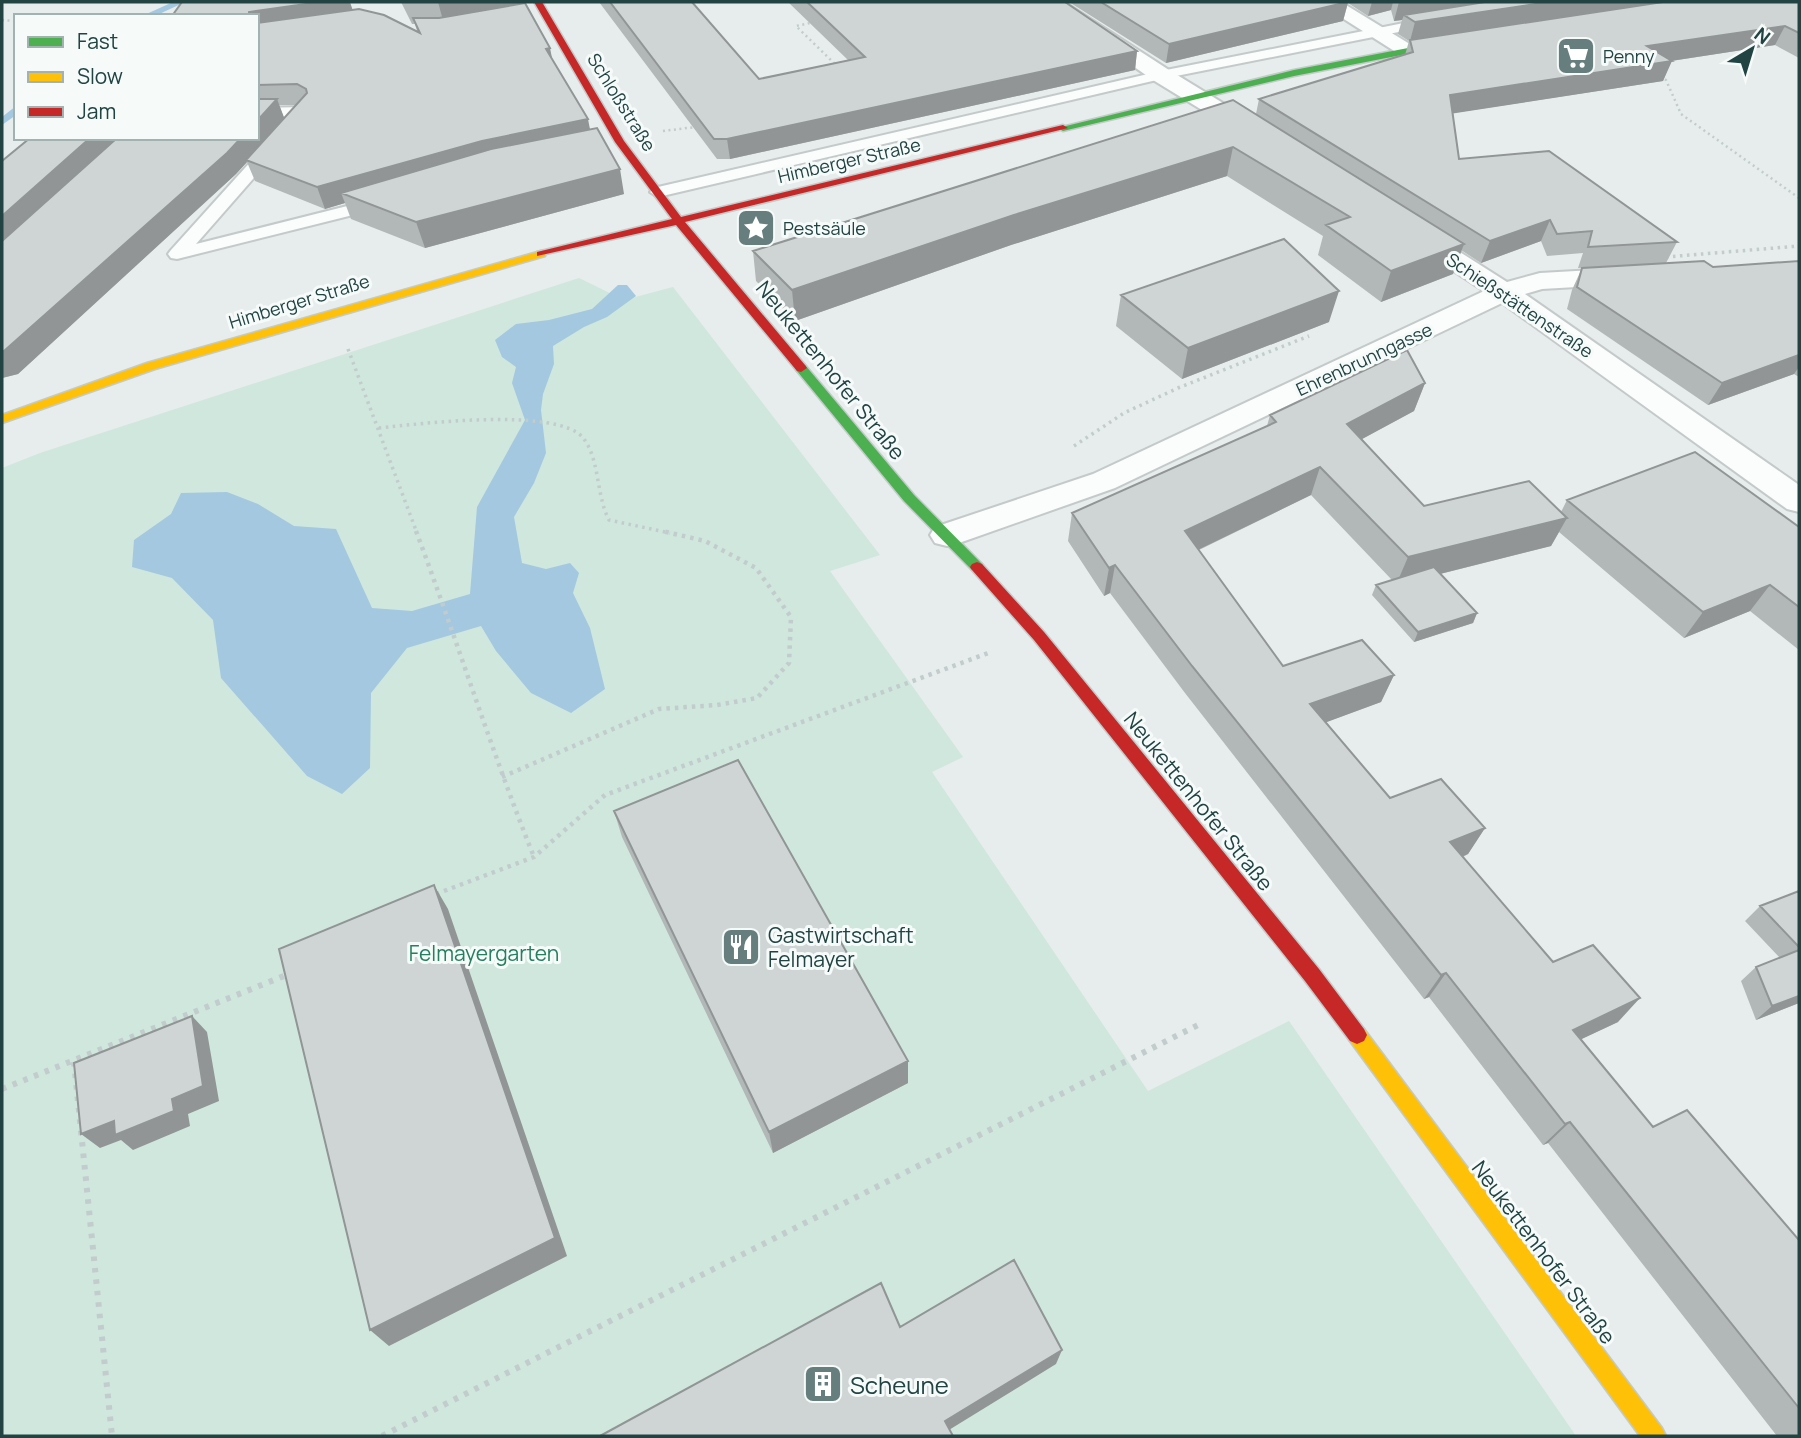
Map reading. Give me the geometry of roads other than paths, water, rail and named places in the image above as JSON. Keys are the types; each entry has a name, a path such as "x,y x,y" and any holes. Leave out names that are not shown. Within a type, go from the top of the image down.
{"street":[{"path":"1051,2 1161,75 1199,96 1279,148"},
{"path":"1327,2 1406,50"},
{"name":"Schloßstraße","path":"538,10 613,143 658,192 678,220"},
{"name":"Himberger Straße","path":"2,419 151,366 331,311 503,263 1199,96 1406,50 1482,37"},
{"name":"Neukettenhofer Straße","path":"678,220 909,498 1039,636 1312,975 1654,1436"},
{"name":"Schießstättenstraße","path":"1395,222 1504,292 1799,500"},
{"name":"Ehrenbrunngasse","path":"947,536 1104,481 1504,292 1540,281 1658,266"}],"lane":[{"path":"658,192 1161,75 1374,30 1443,19"},
{"path":"259,113 304,112 177,254 405,195"}],"water":[{"path":"618,285 627,285 636,296 607,317 553,346 554,364 543,394 541,410 546,453 534,483 514,517 522,563 546,569 570,563 579,573 573,593 590,628 605,689 571,713 531,693 496,651 481,626 407,648 371,693 370,768 342,794 307,776 221,678 213,620 172,578 132,567 134,540 171,514 181,493 227,492 258,504 294,526 336,529 372,608 412,611 470,594 477,507 525,420 512,383 516,367 502,357 495,340 516,324 549,320 592,309"}],"waterway":[{"path":"151,14 180,2"},
{"path":"2,122 14,111"}],"place":[{"name":"Penny","path":"1576,56"},
{"name":"Pestsäule","path":"756,228"},
{"name":"Gastwirtschaft Felmayer","path":"741,947"},
{"name":"Scheune","path":"823,1384"}],"park label":[{"name":"Felmayergarten","path":"484,953"}]}
